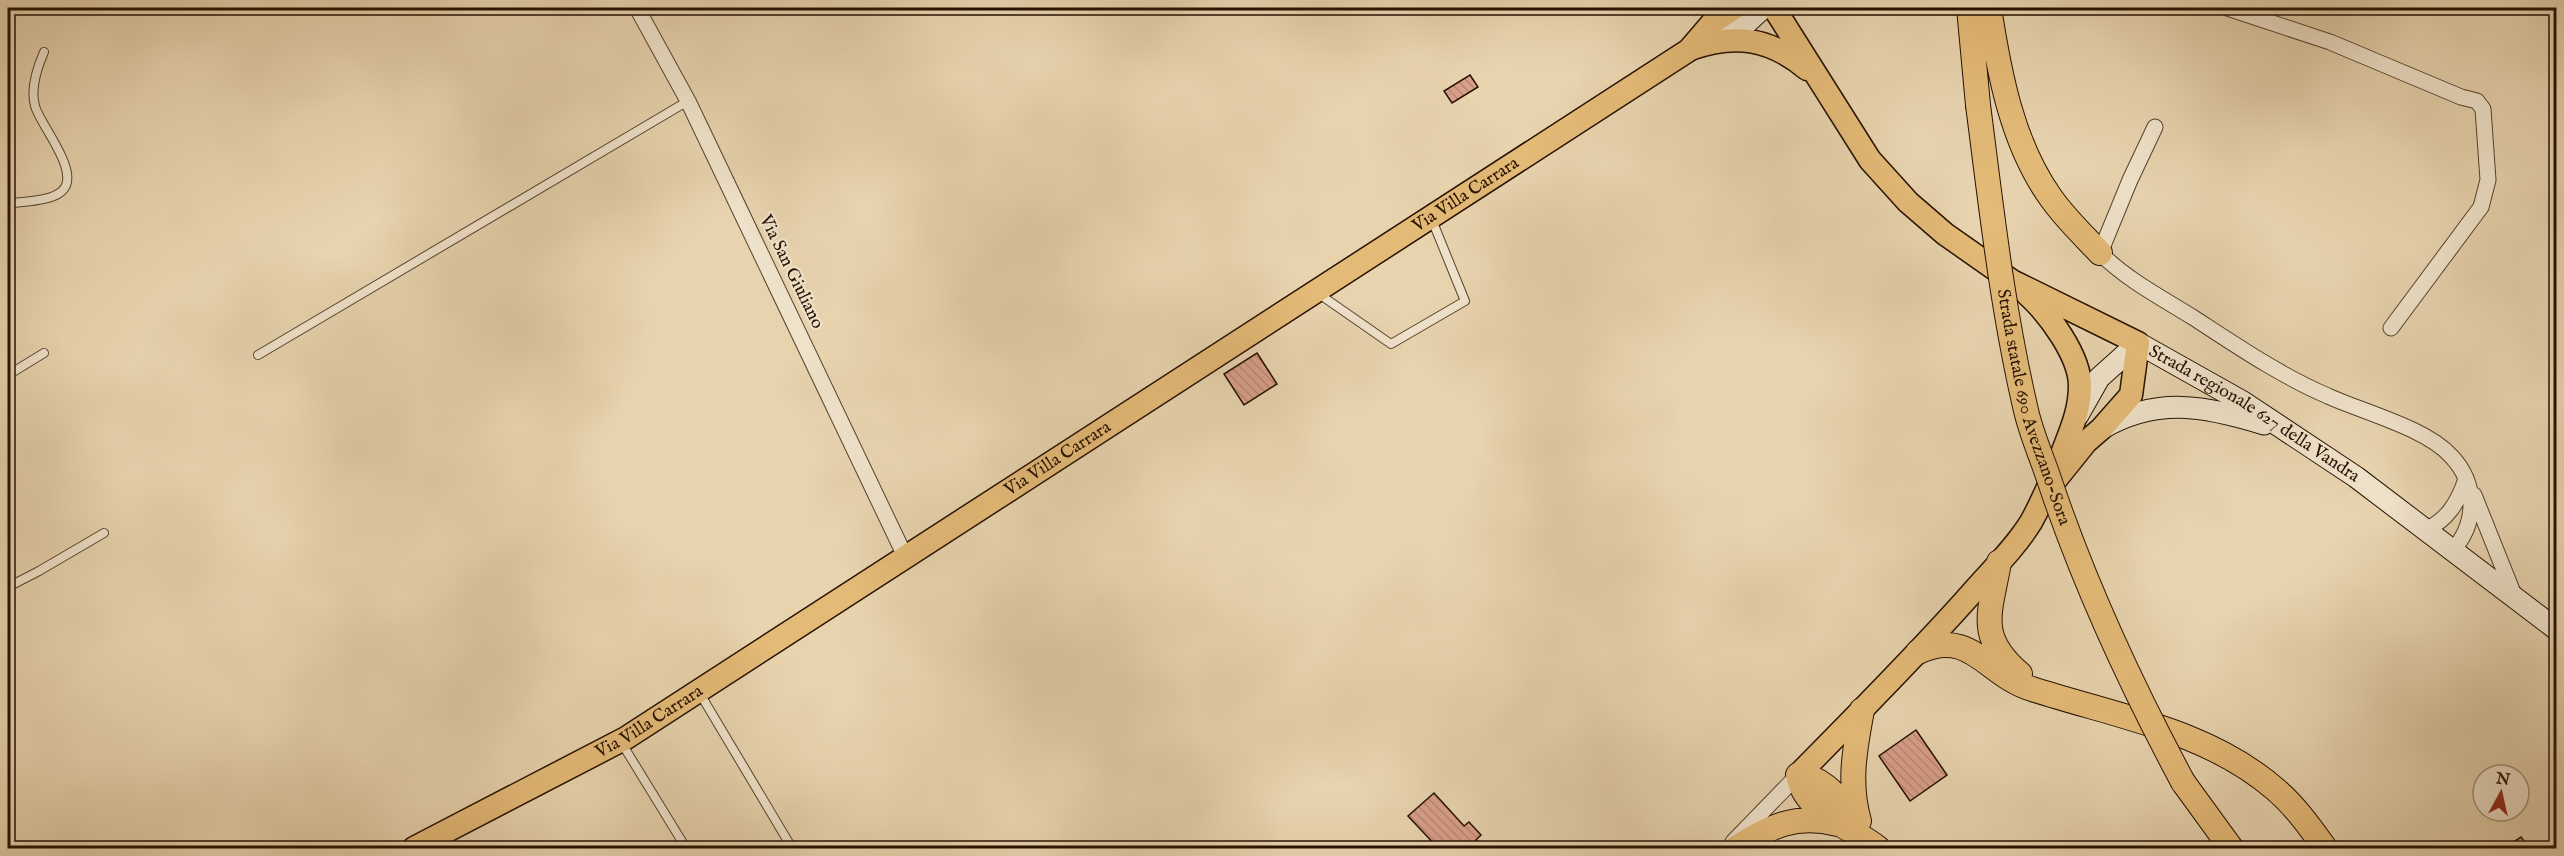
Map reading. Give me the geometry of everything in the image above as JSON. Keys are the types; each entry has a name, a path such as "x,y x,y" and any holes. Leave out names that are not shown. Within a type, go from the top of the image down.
{"highway":[{"name":"Strada statale 690 Avezzano-Sora","path":"1969,8 1978,105 2001,274 2025,408 2061,516 2148,716 2188,791 2231,849"},
{"path":"1989,8 2003,82 2025,152 2050,197 2100,253"},
{"path":"1999,562 1988,615 1992,638 2002,655 2018,673 2050,693"},
{"path":"1918,652 1936,645 1954,644 1971,652 2016,683 2156,726 2216,749 2276,789 2303,818 2325,849"},
{"path":"1849,822 1853,795 1852,774 1862,710"},
{"path":"1798,775 1805,775 1821,783 1849,822 1874,845"},
{"path":"2188,791 2210,849"},
{"path":"1736,849 1764,830 1785,823 1810,819 1849,822"}],"main road":[{"path":"1697,47 1717,15 1734,8"},
{"path":"1697,47 1741,28 1763,8"},
{"name":"Strada regionale 627 della Vandra","path":"1774,8 1814,75 1870,160 1908,202 1945,234 2013,281 2138,343 2288,431 2356,477 2556,629"},
{"path":"1697,47 1745,40 1765,43 1783,51 1814,75"},
{"name":"Via Villa Carrara","path":"414,849 620,741 1430,216 1697,47"},
{"path":"2013,281 2047,315 2071,351 2078,369 2080,386 2076,418"},
{"path":"1798,775 1918,652 1999,562 2030,522 2049,488 2076,418 2099,378 2138,343"},
{"path":"2049,488 2086,442 2101,429 2131,395 2138,343"},
{"path":"2101,429 2133,414 2173,407 2223,412 2288,431"}],"street":[{"name":"Via San Giuliano","path":"637,8 688,101 905,556"},
{"path":"2227,8 2330,42 2461,97 2477,101 2483,109 2488,180 2481,207 2391,328"},
{"path":"2155,127 2100,253 2143,286 2290,378 2327,396 2422,435 2442,447 2457,463 2475,497 2517,601"},
{"path":"2425,530 2448,514 2468,484"},
{"path":"2452,550 2470,521 2472,500 2468,484"},
{"path":"1726,849 1798,775"}],"lane":[{"path":"8,204 53,196 63,190 67,183 62,157 35,107 34,82 44,52"},
{"path":"258,355 688,101"},
{"path":"1314,291 1391,344 1465,301 1430,216"},
{"path":"8,375 44,353"},
{"path":"8,587 104,533"},
{"path":"698,691 792,849"},
{"path":"620,741 686,849"}],"building":[{"path":"1470,75 1478,87 1452,103 1444,91"},
{"path":"1257,353 1277,384 1244,405 1224,374"},
{"path":"1916,730 1947,775 1910,801 1879,756"},
{"path":"1434,793 1464,826 1469,822 1481,835 1476,840 1484,848 1438,848 1408,816"},
{"path":"2521,837 2529,848 2504,848"}]}
